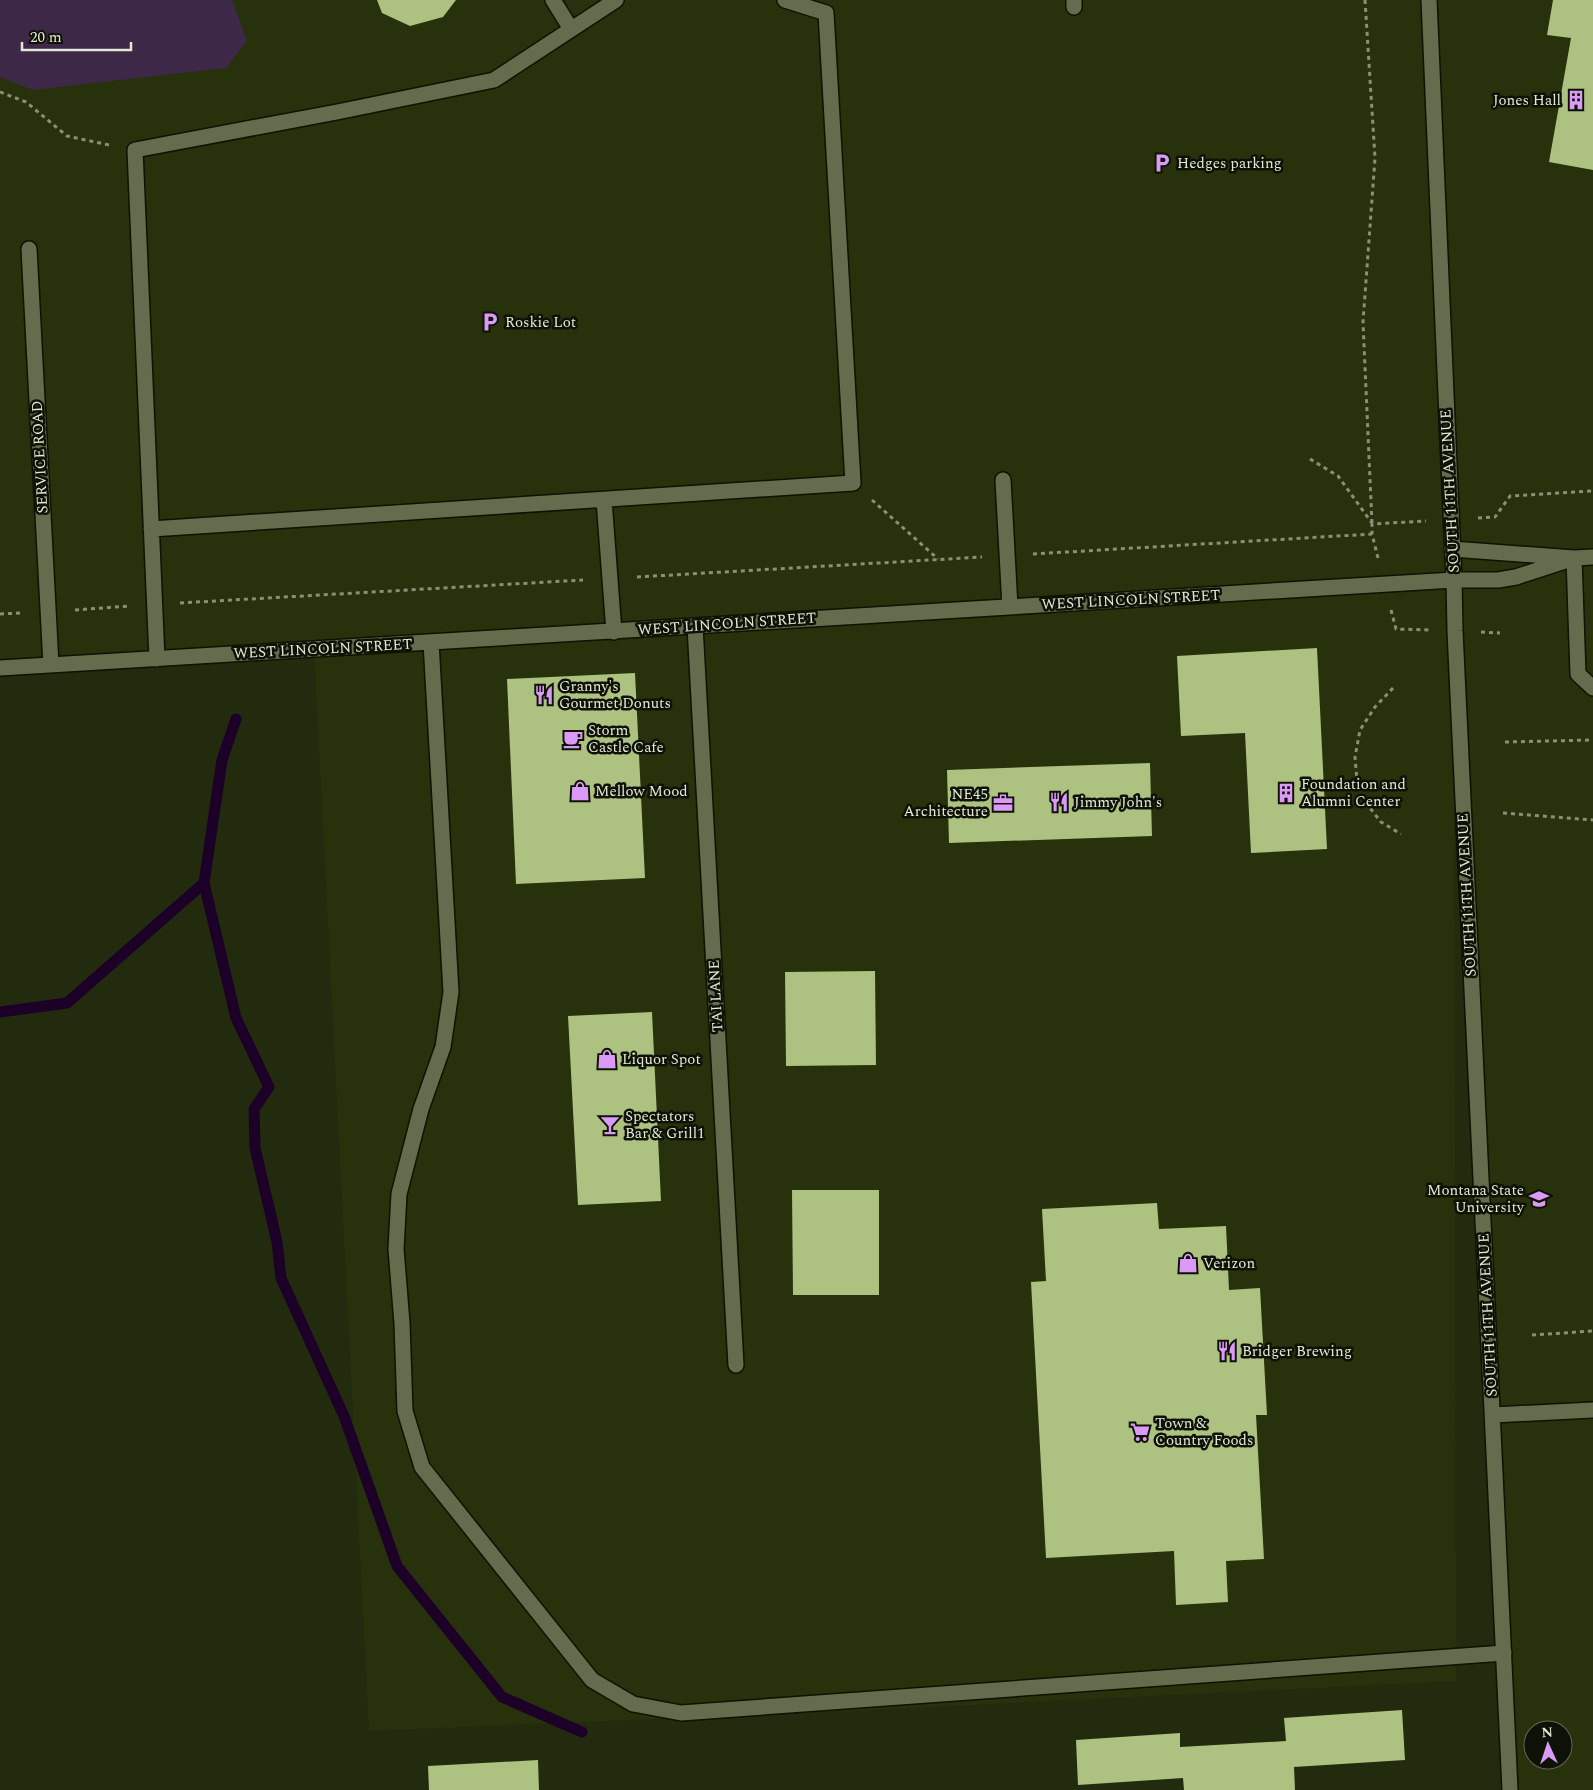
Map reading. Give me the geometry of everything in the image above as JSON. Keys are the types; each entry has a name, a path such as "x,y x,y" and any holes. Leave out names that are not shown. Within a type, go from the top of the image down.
{"street":[{"path":"554,0 571,29"},
{"path":"157,659 135,150 494,80 616,0"},
{"path":"151,529 853,483 826,13 785,0"},
{"name":"SOUTH 11TH AVENUE","path":"1429,0 1456,650 1510,1790"},
{"name":"SERVICE ROAD","path":"29,249 51,665"},
{"path":"1003,480 1010,607"},
{"path":"604,500 614,632"},
{"path":"1452,549 1574,558 1593,557"},
{"path":"1574,558 1578,674 1593,688"},
{"name":"WEST LINCOLN STREET","path":"0,668 1454,580 1498,580 1516,577 1574,558"},
{"name":"TAI LANE","path":"695,626 736,1366"},
{"path":"431,642 451,992 442,1048 421,1110 399,1194 396,1249 402,1323 405,1411 422,1467 592,1680 632,1704 681,1713 1504,1653"},
{"path":"1493,1415 1593,1410"}],"path":[{"path":"1310,460 1338,476 1372,524 1363,322 1375,158 1365,0"},
{"path":"0,92 26,102 67,136 135,150"},
{"path":"853,483 939,559"},
{"path":"1495,517 1510,496 1593,491"},
{"path":"0,614 1372,534"},
{"path":"1393,688 1375,707 1360,730 1355,757 1357,781 1366,802 1381,822 1401,834"},
{"path":"1505,742 1593,740"},
{"path":"1503,813 1593,820"},
{"path":"1532,1334 1593,1331"}],"shaded area":[{"path":"0,0 1593,0 1593,1790 1516,1790 1454,596 1456,1681 890,1709 369,1731 314,649 0,668"},
{"path":"0,0 232,0 247,41 226,68 33,90 0,77"}],"building":[{"path":"377,0 456,0 443,17 410,26 382,13"},
{"name":"Jones Hall","path":"1553,0 1593,0 1593,170 1549,162 1571,38 1547,35"},
{"name":"Foundation and Alumni Center","path":"1317,648 1327,849 1251,853 1245,733 1181,736 1177,656"},
{"path":"635,673 645,878 516,884 507,679"},
{"path":"1150,763 1152,836 949,843 947,770"},
{"path":"875,971 876,1065 786,1066 785,972"},
{"path":"652,1012 661,1201 578,1205 568,1016"},
{"path":"792,1190 879,1190 879,1295 793,1295"},
{"path":"1157,1203 1159,1229 1226,1226 1229,1290 1260,1288 1267,1415 1256,1415 1264,1559 1226,1561 1228,1602 1176,1605 1174,1551 1046,1558 1031,1282 1046,1281 1042,1209"},
{"path":"1402,1710 1405,1760 1294,1767 1295,1790 1184,1790 1183,1778 1078,1785 1076,1740 1180,1733 1180,1747 1286,1741 1284,1718"},
{"path":"538,1760 539,1790 429,1790 428,1766"}],"waterway":[{"path":"0,1012 67,1003 204,883 222,760 236,719"},
{"path":"204,883 236,1018 269,1087 254,1109 255,1148 277,1242 281,1278 344,1416 397,1566 502,1697 582,1732"}],"place":[{"name":"Jones Hall","path":"1576,100"},
{"name":"Hedges parking","path":"1162,163"},
{"name":"Roskie Lot","path":"490,322"},
{"name":"Granny's Gourmet Donuts","path":"544,695"},
{"name":"Storm Castle Cafe","path":"573,739"},
{"name":"Mellow Mood","path":"580,791"},
{"name":"Foundation and Alumni Center","path":"1286,793"},
{"name":"Jimmy John's","path":"1059,802"},
{"name":"NE45 Architecture","path":"1003,803"},
{"name":"Liquor Spot","path":"607,1059"},
{"name":"Spectators Bar & Grill1","path":"610,1125"},
{"name":"Montana State University","path":"1539,1199"},
{"name":"Verizon","path":"1188,1263"},
{"name":"Bridger Brewing","path":"1227,1351"},
{"name":"Town & Country Foods","path":"1140,1432"}]}
